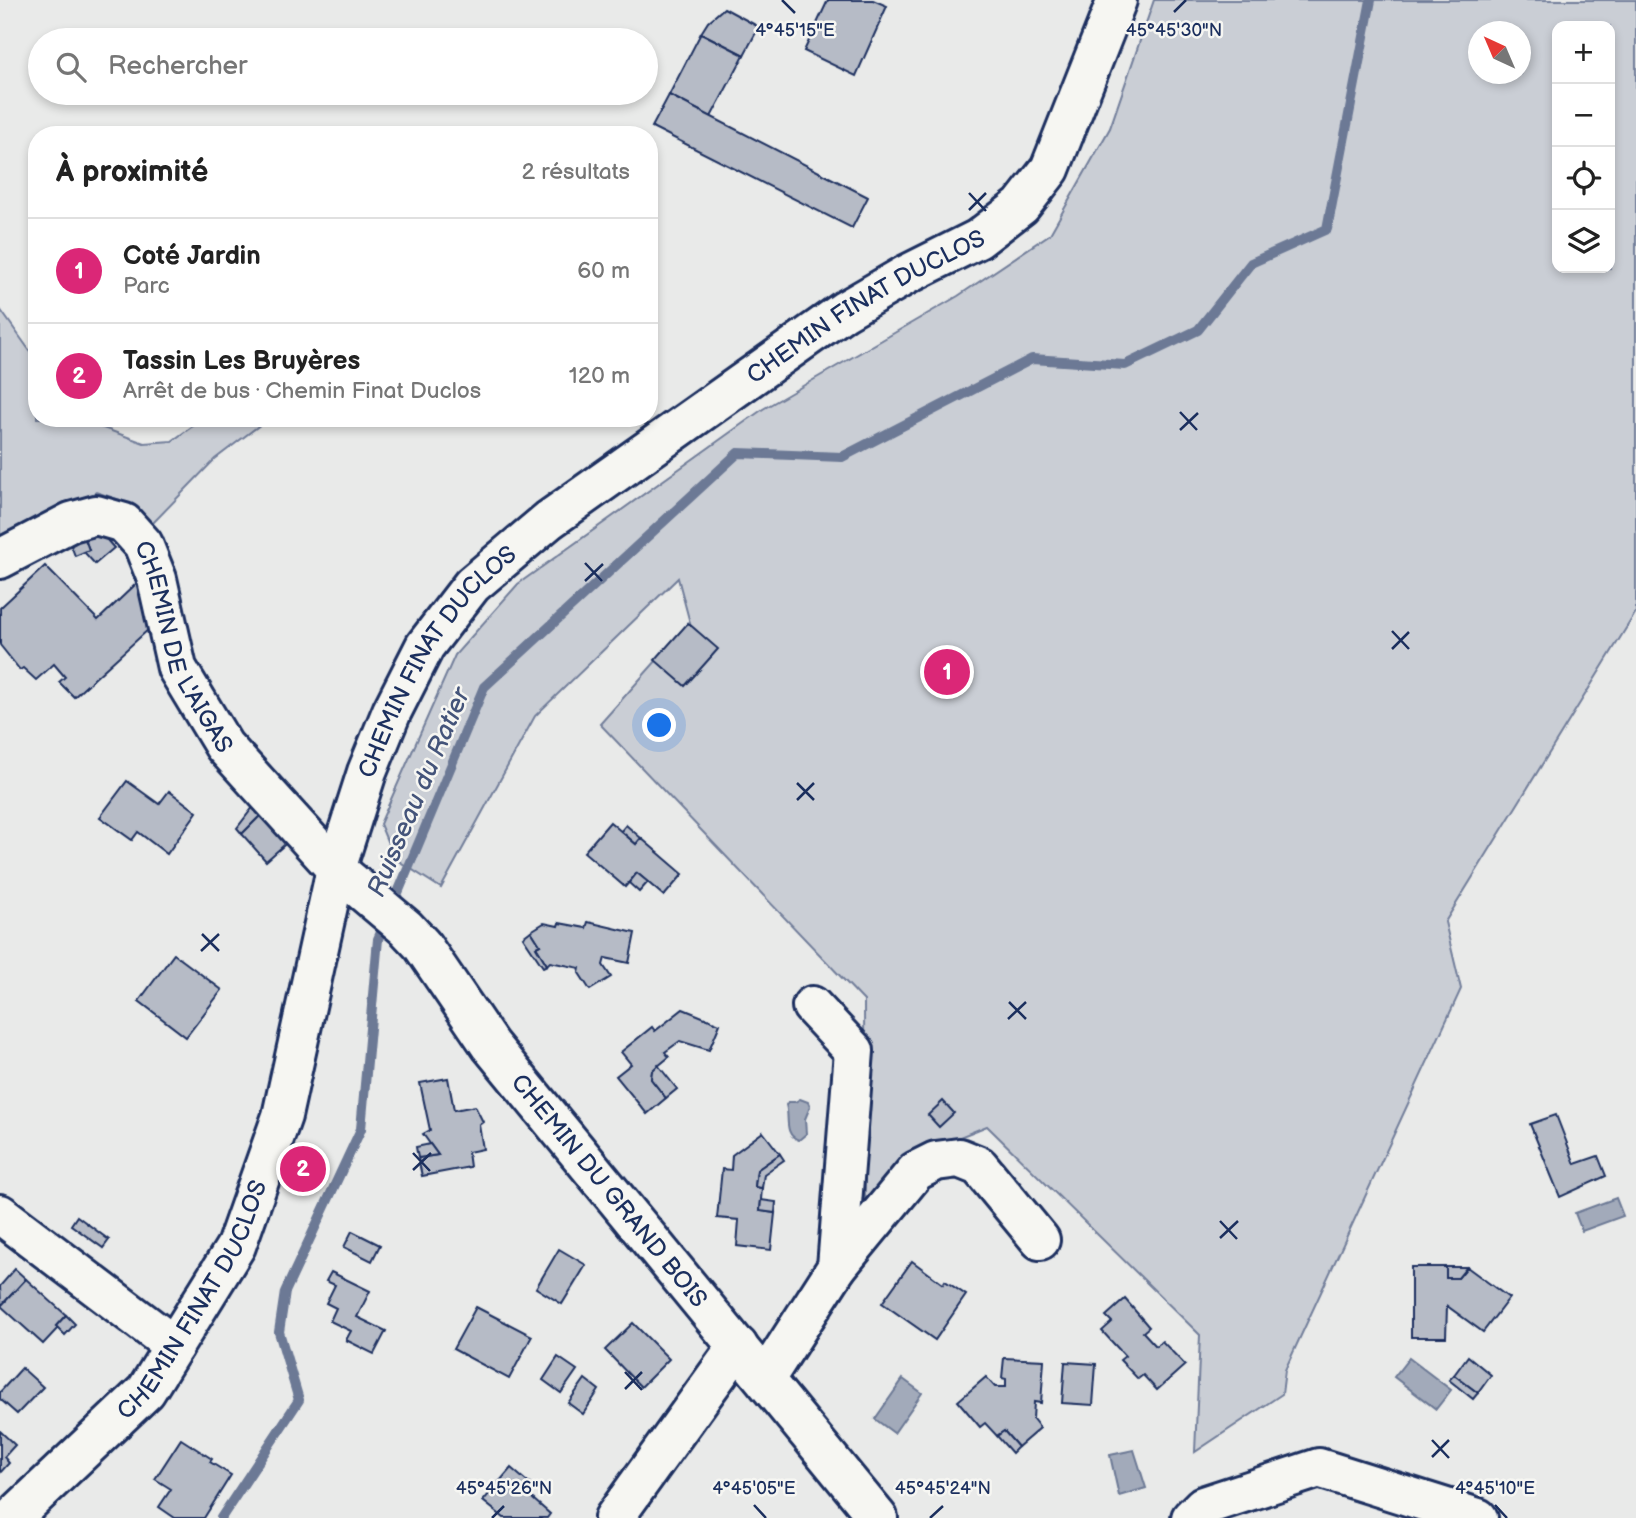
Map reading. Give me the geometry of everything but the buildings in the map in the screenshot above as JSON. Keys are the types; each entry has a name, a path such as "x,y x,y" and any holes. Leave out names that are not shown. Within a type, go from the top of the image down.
{"street":[{"name":"CHEMIN FINAT DUCLOS","path":"12,1518 146,1391 236,1246 282,1116 336,869 367,772 392,710 425,646 472,586 549,520 845,311 906,275 978,239 1021,206 1050,169 1117,0"},
{"name":"CHEMIN DE L'AIGAS","path":"0,559 71,522 96,515 124,523 143,544 157,579 177,668 224,746 336,869"},
{"name":"CHEMIN DU GRAND BOIS","path":"336,869 406,928 422,945 490,1045 878,1518"},
{"path":"812,1006 854,1051 837,1266"},
{"path":"765,1379 837,1266 916,1171 936,1161 959,1158 979,1166 1040,1240"},
{"path":"0,1214 174,1346"},
{"path":"614,1518 738,1346"},
{"path":"1191,1518 1203,1506 1319,1468 1478,1518"}],"shaded area":[{"path":"1154,0 1636,0 1636,612 1445,922 1461,989 1285,1370 1282,1394 1195,1452 1200,1335 987,1126 925,1151 865,1218 864,1001 600,724 690,623 678,578 535,716 441,888 394,858 380,824 455,655 518,584 763,409 958,296 1050,234 1110,128"},
{"path":"0,309 28,348 28,427 100,427 144,443 172,441 191,427 257,427 215,459 153,523 120,500 96,492 0,549"}],"water":[{"path":"800,1099 808,1102 810,1107 805,1119 806,1134 799,1140 794,1138 789,1130 786,1105"},
{"path":"1616,1198 1623,1216 1582,1231 1575,1213"},
{"path":"1409,1358 1451,1390 1436,1409 1394,1377"},
{"path":"903,1379 922,1393 894,1433 875,1419"},
{"path":"1134,1450 1146,1488 1119,1496 1110,1455"}],"waterway":[{"name":"Ruisseau du Ratier","path":"392,907 484,687 738,453 842,457 1032,359 1125,365 1198,330 1251,263 1327,229 1371,0"},
{"name":"Ruisseau du Ratier","path":"221,1518 299,1400 279,1332 285,1292 361,1129 378,939 386,921"}],"place":[{"name":"Coté Jardin","path":"947,672"},
{"name":"Tassin Les Bruyères","path":"303,1169"}]}
